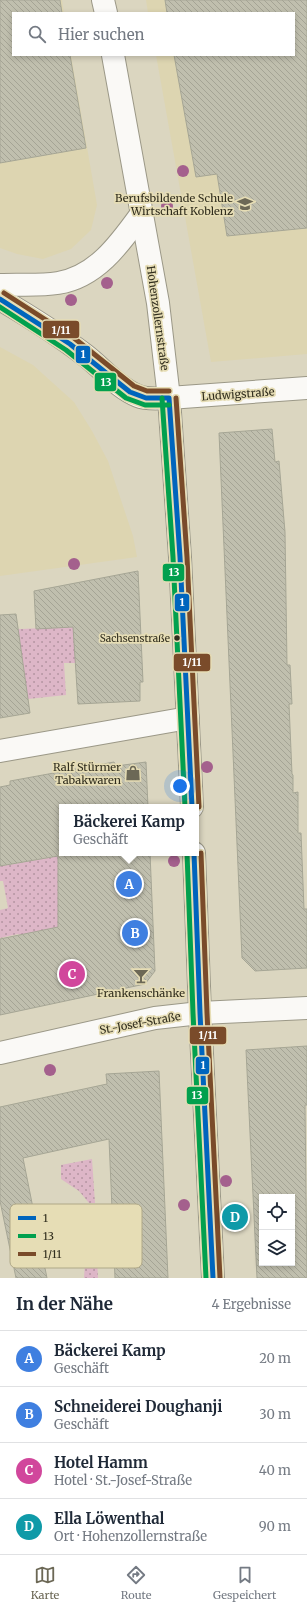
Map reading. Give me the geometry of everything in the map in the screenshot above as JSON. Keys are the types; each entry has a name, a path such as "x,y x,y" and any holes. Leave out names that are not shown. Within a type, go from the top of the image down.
{"street":[{"path":"104,0 106,12"},
{"name":"Hohenzollernstraße","path":"113,56 158,303 169,398 180,557 192,804"},
{"path":"0,285 59,282 72,279 82,274 95,267 110,253 127,234 142,213"},
{"name":"Ludwigstraße","path":"0,299 70,344 130,392 146,398 169,398 307,388"},
{"path":"0,751 188,718"},
{"path":"194,856 213,1278"},
{"name":"St.-Josef-Straße","path":"0,1053 155,1018 200,1013 307,1008"}],"shaded area":[{"path":"0,0 62,0 64,12 12,12 12,56 71,56 97,205 91,230 71,249 43,259 17,254 0,248"},
{"name":"Berufsbildende Schule Wirtschaft Koblenz","path":"146,0 307,0 307,354 211,362 156,56 295,56 295,12 148,12"},
{"path":"0,347 33,365 74,402 108,461 133,536 137,557 0,576"},
{"path":"108,614 82,663 64,663 66,695 28,699 0,630 43,628"},
{"path":"58,856 60,935 23,937 18,934 0,938 0,910 8,908 3,881 0,881 0,858 2,866"},
{"path":"92,1159 95,1203 89,1203 79,1191 61,1179 61,1165"},
{"path":"85,1268 97,1268 98,1278 84,1278"}],"building":[{"path":"0,0 60,0 62,12 12,12 12,56 70,56 86,148 0,163"},
{"path":"165,0 307,0 307,228 227,236 217,174 196,177 174,56 295,56 295,12 167,12"},
{"path":"272,429 275,462 279,461 285,532 287,665 290,665 292,704 289,704 292,774 293,793 298,792 298,833 301,833 304,909 307,909 307,968 255,971 242,958 219,433"},
{"path":"138,571 143,682 140,682 140,701 78,704 73,627 36,629 34,591"},
{"path":"16,614 30,713 0,718 0,615"},
{"path":"114,762 116,766 146,762 148,804 59,804 59,856 150,856 155,971 145,984 0,1015 0,939 58,927 58,856 0,866 0,787 10,785 10,781"},
{"path":"307,1046 307,1105 305,1105 307,1278 257,1278 246,1050"},
{"path":"159,1071 168,1278 115,1278 115,1268 142,1268 142,1204 112,1204 109,1139 23,1158 32,1204 10,1204 10,1249 0,1201 0,1107 107,1084 106,1074"},
{"path":"14,1268 45,1268 47,1278 16,1278"}],"transit line":[{"name":"1/11","path":"4,293 74,338 134,386 147,391 169,391"},
{"name":"1","path":"0,299 70,344 130,392 146,398 169,398"},
{"name":"13","path":"0,307 66,350 126,398 145,405 169,405"},
{"name":"13","path":"162,398 173,557 185,804"},
{"name":"1","path":"169,398 180,557 192,804"},
{"name":"1/11","path":"176,398 187,557 199,804"},
{"name":"1/11","path":"201,853 220,1278"},
{"name":"13","path":"187,856 206,1278"},
{"name":"1","path":"194,856 213,1278"}],"place":[{"name":"Berufsbildende Schule Wirtschaft Koblenz","path":"245,204"},
{"name":"Sachsenstraße","path":"177,638"},
{"name":"Ralf Stürmer Tabakwaren","path":"133,773"},
{"name":"Bäckerei Kamp","path":"129,884"},
{"name":"Schneiderei Doughanji","path":"135,933"},
{"name":"Hotel Hamm","path":"72,974"},
{"name":"Frankenschänke","path":"141,976"},
{"name":"Ella Löwenthal","path":"235,1217"}]}
